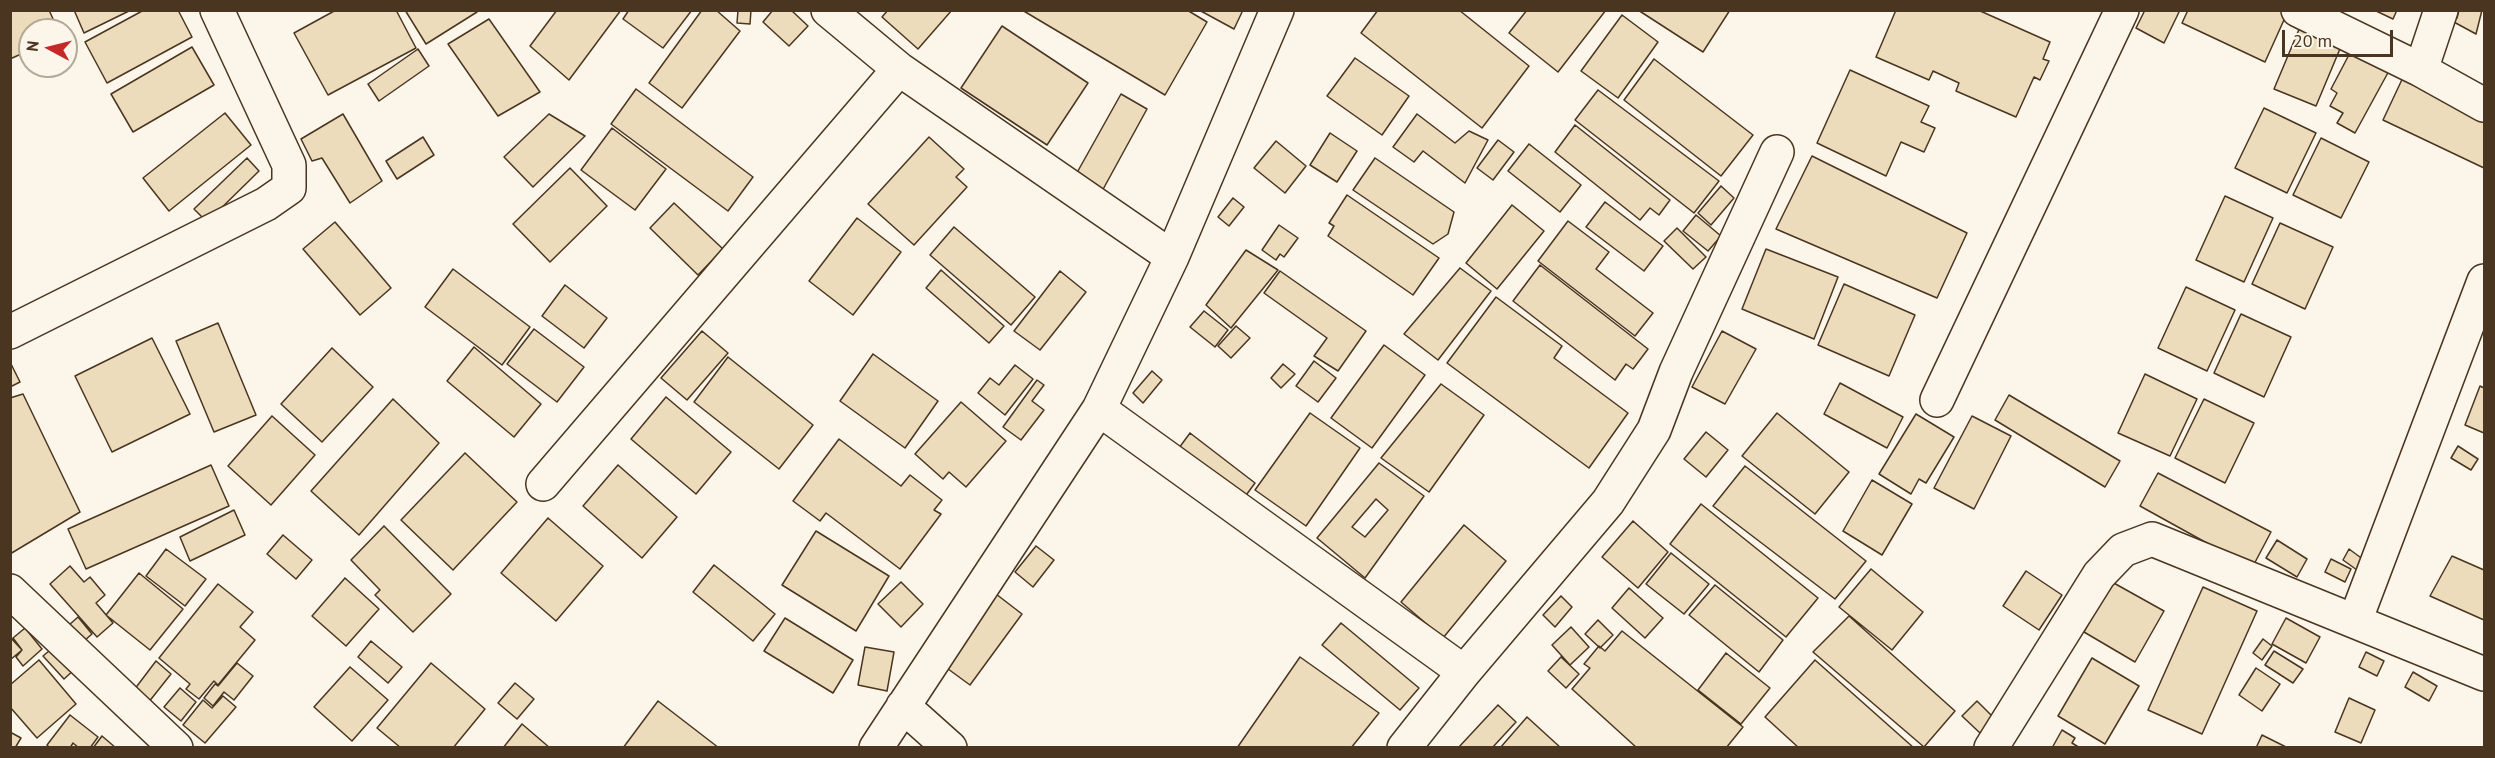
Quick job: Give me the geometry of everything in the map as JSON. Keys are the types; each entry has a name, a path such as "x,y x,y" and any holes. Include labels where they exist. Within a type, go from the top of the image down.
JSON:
{"street":[{"path":"10,332 266,204 289,188 289,165 217,10"},
{"path":"828,10 899,69 1172,257"},
{"path":"876,747 1099,409 1172,257 1277,10"},
{"path":"1937,400 2122,10"},
{"path":"2298,10 2421,69 2484,105"},
{"path":"2421,69 2441,10"},
{"path":"543,484 899,69"},
{"path":"1404,747 1464,672 1608,502 1654,429 1676,372 1777,152"},
{"path":"2355,621 2484,281"},
{"path":"1099,409 1464,672"},
{"path":"1990,747 2099,575 2123,550 2152,539 2484,674"},
{"path":"10,591 176,747"},
{"path":"903,706 951,747"}],"building":[{"path":"10,10 49,10 53,18 18,18 18,55 10,59"},
{"path":"74,10 131,10 84,33"},
{"path":"144,10 178,10 192,37 107,83 85,42"},
{"path":"336,10 396,10 416,48 328,95 294,33"},
{"path":"405,10 476,10 477,12 426,44"},
{"path":"557,10 621,10 569,80 530,46"},
{"path":"629,10 692,10 663,48 623,19"},
{"path":"702,10 716,10 740,31 682,108 649,83"},
{"path":"738,10 751,10 750,24 737,23"},
{"path":"773,10 791,10 808,26 789,46 763,22"},
{"path":"888,10 952,10 918,49 882,17"},
{"path":"1022,10 1187,10 1207,22 1165,95"},
{"path":"1199,10 1243,10 1234,29"},
{"path":"1378,10 1459,10 1529,66 1482,128 1361,33"},
{"path":"1527,10 1606,10 1558,72 1509,33"},
{"path":"1638,10 1730,10 1703,52"},
{"path":"1896,10 1978,10 2050,42 2043,59 2049,61 2040,80 2034,77 2016,117 1956,91 1959,83 1933,71 1929,80 1876,57"},
{"path":"2145,10 2180,10 2164,43 2136,28"},
{"path":"2188,10 2288,11 2265,62 2182,23"},
{"path":"2374,10 2397,10 2393,19"},
{"path":"2459,10 2482,10 2476,34 2452,21 2453,18 2457,18"},
{"path":"1622,15 1658,42 1618,98 1581,71"},
{"path":"489,19 540,92 498,116 448,44"},
{"path":"1002,26 1088,83 1047,145 961,88"},
{"path":"2300,27 2342,44 2316,106 2274,89"},
{"path":"192,47 214,85 133,132 111,94"},
{"path":"418,49 429,66 379,101 368,84"},
{"path":"2352,49 2390,69 2355,133 2337,123 2343,113 2330,106 2337,93 2331,89"},
{"path":"1355,58 1409,96 1382,135 1327,96"},
{"path":"1654,59 1753,135 1721,176 1624,100"},
{"path":"1850,70 1929,106 1921,122 1935,128 1924,152 1901,142 1886,176 1817,143"},
{"path":"2406,71 2484,112 2484,168 2383,120"},
{"path":"636,89 753,177 728,211 611,124"},
{"path":"1598,90 1719,181 1694,213 1575,120"},
{"path":"1121,94 1147,109 1101,193 1074,178"},
{"path":"2264,108 2316,133 2287,193 2235,168"},
{"path":"225,113 251,145 169,211 143,178"},
{"path":"343,114 382,181 350,203 322,158 312,161 301,139"},
{"path":"549,114 585,136 533,187 504,157"},
{"path":"1417,114 1455,143 1469,131 1488,140 1465,183 1423,151 1414,162 1393,147"},
{"path":"1575,125 1670,200 1659,215 1650,208 1640,220 1555,152"},
{"path":"612,128 666,169 635,210 581,170"},
{"path":"1330,133 1357,151 1337,182 1310,165"},
{"path":"423,137 434,155 397,179 386,161"},
{"path":"929,137 964,169 956,177 967,187 914,245 868,204"},
{"path":"2321,138 2369,162 2341,218 2293,195"},
{"path":"1498,140 1514,152 1493,180 1477,168"},
{"path":"1276,141 1306,166 1285,193 1254,168"},
{"path":"1529,144 1581,185 1560,212 1508,171"},
{"path":"1812,156 1967,233 1937,298 1776,229"},
{"path":"247,158 259,171 207,222 194,209"},
{"path":"1375,158 1454,212 1448,234 1433,244 1353,190"},
{"path":"570,168 607,206 550,262 513,224"},
{"path":"1721,186 1734,198 1711,225 1698,213"},
{"path":"1347,195 1439,258 1413,295 1328,236 1334,226 1329,223"},
{"path":"2225,196 2273,218 2244,282 2196,260"},
{"path":"1233,198 1244,207 1229,226 1218,217"},
{"path":"1605,202 1663,246 1644,271 1586,227"},
{"path":"674,203 723,249 698,275 650,228"},
{"path":"1512,205 1544,231 1497,289 1466,263"},
{"path":"1696,215 1721,236 1708,251 1683,231"},
{"path":"857,218 901,252 853,315 809,281"},
{"path":"1568,221 1609,252 1596,269 1653,313 1635,336 1538,261"},
{"path":"335,222 391,288 360,315 303,249"},
{"path":"2280,223 2333,247 2305,309 2252,284"},
{"path":"1279,225 1298,238 1284,257 1280,254 1276,260 1262,250"},
{"path":"954,227 1035,297 1011,325 930,255"},
{"path":"1677,228 1706,257 1693,269 1664,241"},
{"path":"1766,249 1838,277 1814,339 1742,309"},
{"path":"1246,250 1278,270 1231,328 1206,305"},
{"path":"1540,265 1648,349 1633,369 1626,364 1615,380 1513,301"},
{"path":"1460,268 1491,291 1438,360 1404,334"},
{"path":"453,269 530,327 502,365 425,307"},
{"path":"941,270 1004,326 989,343 926,288"},
{"path":"1060,271 1086,292 1040,350 1014,331"},
{"path":"1280,271 1366,331 1338,371 1314,356 1327,338 1264,293"},
{"path":"1844,284 1915,315 1889,376 1818,345"},
{"path":"565,285 607,318 584,348 542,316"},
{"path":"2186,287 2235,310 2207,371 2158,348"},
{"path":"1496,297 1562,346 1554,358 1628,413 1589,468 1447,363"},
{"path":"1204,311 1228,330 1215,347 1190,327"},
{"path":"2241,314 2291,337 2264,397 2214,373"},
{"path":"218,323 256,415 214,432 176,341"},
{"path":"1236,326 1250,338 1231,358 1218,346"},
{"path":"534,329 584,367 557,402 507,364"},
{"path":"702,331 728,353 687,400 661,378"},
{"path":"1722,331 1756,349 1725,404 1692,387"},
{"path":"152,338 190,414 112,452 75,376"},
{"path":"1384,345 1425,375 1372,448 1331,418"},
{"path":"474,347 541,404 514,437 447,381"},
{"path":"332,348 373,387 322,442 281,404"},
{"path":"873,354 938,401 905,448 840,401"},
{"path":"728,357 813,425 779,469 694,402"},
{"path":"1314,361 1336,378 1318,402 1296,386"},
{"path":"10,362 20,382 10,387"},
{"path":"1283,364 1295,374 1281,388 1271,378"},
{"path":"1015,365 1033,379 1005,415 978,393 990,378 999,385"},
{"path":"1152,371 1162,380 1143,403 1133,393"},
{"path":"2145,374 2197,399 2170,456 2118,433"},
{"path":"1037,380 1044,385 1032,401 1044,410 1021,440 1003,427"},
{"path":"1840,383 1903,417 1887,448 1824,414"},
{"path":"1441,384 1484,415 1429,492 1381,458"},
{"path":"2480,386 2484,388 2484,433 2465,425"},
{"path":"23,394 80,512 10,554 10,398"},
{"path":"2009,395 2120,461 2105,487 1995,420"},
{"path":"666,397 731,452 696,494 631,439"},
{"path":"393,399 439,443 359,535 311,491"},
{"path":"2204,399 2254,423 2225,483 2175,458"},
{"path":"961,402 1006,441 966,487 949,472 943,479 915,454"},
{"path":"1310,413 1360,448 1306,526 1255,490"},
{"path":"1777,413 1849,472 1815,514 1742,456"},
{"path":"1916,414 1954,437 1926,483 1919,479 1911,494 1879,474"},
{"path":"272,416 315,455 271,505 228,466"},
{"path":"1972,416 2011,436 1974,509 1934,488"},
{"path":"1706,432 1728,450 1706,477 1684,459"},
{"path":"1190,433 1255,483 1244,498 1179,448"},
{"path":"839,439 901,486 910,475 942,500 934,510 941,514 900,569 826,513 820,521 793,501"},
{"path":"2458,446 2478,459 2471,470 2451,458"},
{"path":"465,453 517,502 453,570 401,520"},
{"path":"1379,463 1424,496 1365,578 1317,538","holes":["1376,499 1388,510 1365,537 1352,527"]},
{"path":"211,465 229,506 86,569 68,529"},
{"path":"618,465 677,517 642,558 583,506"},
{"path":"1745,466 1866,561 1835,599 1713,506"},
{"path":"2158,473 2271,532 2252,568 2140,506"},
{"path":"1872,480 1912,504 1882,555 1843,531"},
{"path":"1701,504 1818,598 1786,637 1670,544"},
{"path":"234,510 245,535 190,561 180,537"},
{"path":"548,518 603,566 556,621 501,573"},
{"path":"1633,521 1668,552 1638,588 1602,557"},
{"path":"1464,525 1506,561 1443,638 1401,602"},
{"path":"384,526 451,594 413,632 375,595 380,590 351,560"},
{"path":"816,531 889,576 856,631 782,585"},
{"path":"283,535 312,560 296,579 267,554"},
{"path":"2277,540 2307,559 2297,577 2266,558"},
{"path":"1036,546 1054,560 1033,587 1015,572"},
{"path":"166,549 206,579 185,606 146,576"},
{"path":"2349,549 2364,560 2357,570 2343,560"},
{"path":"1671,553 1709,584 1684,614 1646,584"},
{"path":"2452,556 2484,570 2484,620 2430,596"},
{"path":"2331,559 2351,569 2345,582 2325,572"},
{"path":"714,565 775,614 753,641 693,592"},
{"path":"70,566 84,582 90,577 105,595 96,603 113,623 97,637 50,584"},
{"path":"1871,569 1923,612 1892,650 1839,607"},
{"path":"2026,571 2062,595 2039,630 2003,606"},
{"path":"139,573 183,609 150,650 106,615"},
{"path":"345,578 379,609 346,646 312,616"},
{"path":"901,582 923,604 901,627 878,604"},
{"path":"2112,582 2164,611 2135,662 2084,632"},
{"path":"218,584 253,612 240,627 255,640 218,685 214,681 199,699 186,689 190,684 159,658"},
{"path":"1715,585 1783,640 1759,672 1689,615"},
{"path":"2203,587 2257,611 2202,734 2148,710"},
{"path":"1629,588 1663,618 1645,638 1612,608"},
{"path":"996,594 1022,614 970,685 944,666"},
{"path":"1561,596 1572,607 1555,627 1543,615"},
{"path":"1849,616 1955,711 1924,747 1813,652"},
{"path":"78,617 92,634 84,641 69,625"},
{"path":"785,618 853,660 833,693 764,651"},
{"path":"2286,618 2320,637 2306,663 2272,644"},
{"path":"1598,620 1613,635 1600,648 1585,634"},
{"path":"1341,623 1419,688 1400,710 1322,645"},
{"path":"1571,627 1589,647 1570,665 1552,645"},
{"path":"25,628 42,649 23,666 16,657 22,650 13,638"},
{"path":"1622,631 1743,727 1726,748 1637,748 1572,689 1590,668 1584,664 1599,646 1605,651"},
{"path":"10,637 22,650 10,660"},
{"path":"2263,639 2272,646 2262,660 2253,653"},
{"path":"371,641 402,667 388,683 358,657"},
{"path":"55,646 75,669 64,679 43,656"},
{"path":"865,647 894,652 887,691 858,685"},
{"path":"2274,651 2303,669 2293,683 2265,665"},
{"path":"2366,652 2384,661 2377,676 2359,667"},
{"path":"1726,653 1770,688 1741,724 1698,690"},
{"path":"1300,657 1379,713 1351,748 1237,748"},
{"path":"1561,657 1579,674 1566,688 1548,671"},
{"path":"2092,658 2139,686 2105,744 2058,716"},
{"path":"39,660 76,704 37,738 10,707 10,685"},
{"path":"1815,660 1914,748 1799,748 1765,717"},
{"path":"156,661 171,674 148,703 134,690"},
{"path":"237,663 253,676 234,700 224,692 213,706 204,698 215,684 218,686"},
{"path":"431,663 485,709 453,748 401,748 377,728"},
{"path":"350,667 388,700 352,741 314,707"},
{"path":"2256,668 2280,684 2262,711 2239,695"},
{"path":"2413,672 2437,686 2429,701 2405,687"},
{"path":"515,683 534,699 517,719 498,703"},
{"path":"180,688 196,702 181,721 164,707"},
{"path":"223,696 236,707 205,743 183,725 203,700 212,708"},
{"path":"2349,698 2375,710 2361,743 2335,732"},
{"path":"658,701 719,748 623,748"},
{"path":"1977,701 1994,718 1980,733 1962,716"},
{"path":"1498,705 1516,722 1492,748 1458,748"},
{"path":"70,715 98,737 90,748 79,748 73,743 70,748 50,748 47,745"},
{"path":"1527,717 1561,748 1500,748"},
{"path":"522,724 550,748 503,748"},
{"path":"2062,730 2075,738 2072,743 2080,748 2052,748"},
{"path":"10,732 21,738 15,748 10,748"},
{"path":"2262,735 2288,748 2256,748"},
{"path":"102,736 116,748 93,748"}]}
